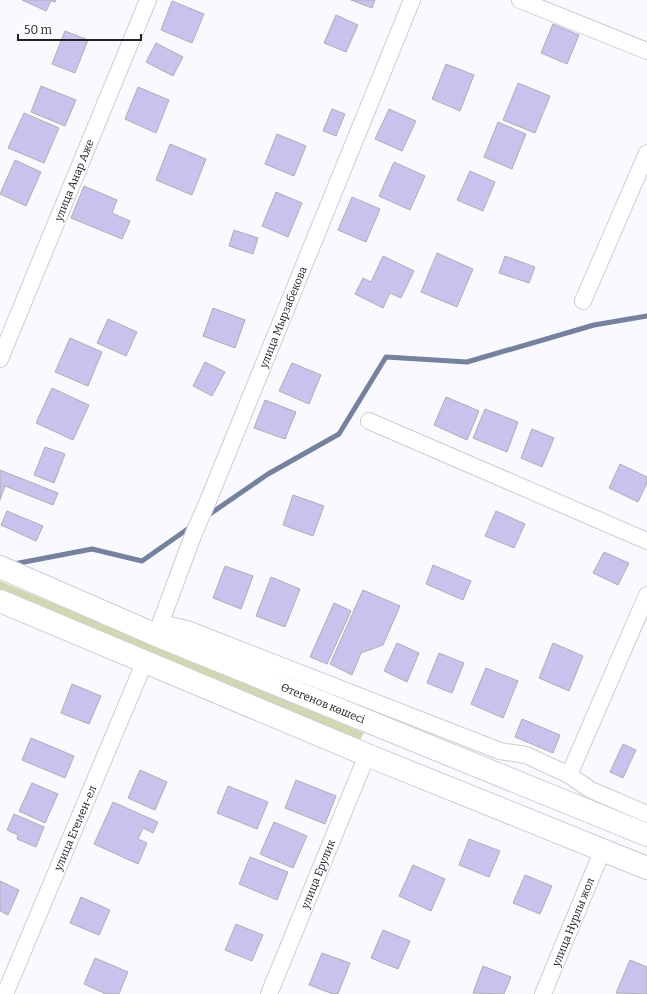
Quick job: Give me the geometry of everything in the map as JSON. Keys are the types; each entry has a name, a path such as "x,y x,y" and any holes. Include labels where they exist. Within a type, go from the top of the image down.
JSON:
{"main road":[{"name":"Өтегенов көшесі","path":"0,567 159,629 647,835"},
{"path":"0,601 367,755 647,868"}],"street":[{"name":"улица Анар Аже","path":"0,359 148,0"},
{"name":"улица Мырзабекова","path":"159,629 194,533 412,0"},
{"path":"520,0 647,51"},
{"path":"582,301 647,153"},
{"path":"369,421 647,541"},
{"path":"570,775 647,595"},
{"path":"159,629 187,629 500,751 526,755 570,775 591,790 647,814"},
{"name":"улица Егемен-ел","path":"5,994 145,661"},
{"name":"улица Ерулик","path":"270,994 367,755"},
{"name":"улица Нурлы жол","path":"543,994 603,849"}],"green space":[{"path":"0,581 364,733 359,742 0,591"}],"building":[{"path":"22,0 56,0 55,2 51,1 46,11"},
{"path":"351,0 375,0 372,8"},
{"path":"172,1 204,14 192,43 161,30"},
{"path":"336,15 358,25 346,52 324,43"},
{"path":"553,24 579,35 567,64 541,53"},
{"path":"65,31 88,40 75,73 52,64"},
{"path":"156,43 183,57 173,76 146,62"},
{"path":"446,64 474,75 460,111 432,99"},
{"path":"518,83 550,96 535,133 503,120"},
{"path":"41,86 76,100 65,126 31,112"},
{"path":"138,87 169,100 156,133 125,119"},
{"path":"332,109 345,114 336,136 323,131"},
{"path":"389,109 416,121 402,151 375,139"},
{"path":"24,113 59,128 44,163 8,148"},
{"path":"498,122 526,134 512,169 484,157"},
{"path":"277,134 306,146 294,176 265,164"},
{"path":"170,144 206,159 192,195 156,180"},
{"path":"15,160 41,172 26,206 0,194"},
{"path":"394,162 425,176 410,210 379,196"},
{"path":"470,171 495,182 483,211 457,200"},
{"path":"84,186 117,200 112,213 130,221 122,239 71,218"},
{"path":"276,192 302,203 288,237 262,226"},
{"path":"352,197 380,209 366,242 338,230"},
{"path":"234,230 258,238 253,254 229,246"},
{"path":"437,253 473,269 457,307 421,292"},
{"path":"383,256 414,271 401,298 390,293 383,308 355,294 363,278 371,282"},
{"path":"505,256 535,267 529,283 499,273"},
{"path":"213,308 245,320 235,348 203,336"},
{"path":"108,319 137,332 126,356 97,343"},
{"path":"70,338 102,352 88,386 55,372"},
{"path":"205,362 225,372 212,396 193,386"},
{"path":"292,363 321,375 309,404 279,391"},
{"path":"52,388 89,405 73,440 36,423"},
{"path":"446,397 479,411 467,440 434,425"},
{"path":"265,400 296,412 285,439 254,428"},
{"path":"485,409 518,422 507,452 473,438"},
{"path":"532,429 554,438 542,467 521,458"},
{"path":"45,447 65,454 54,483 34,475"},
{"path":"620,464 647,477 647,483 638,502 609,488"},
{"path":"0,470 58,493 53,505 5,486 0,500"},
{"path":"293,495 324,506 313,536 283,525"},
{"path":"7,511 43,526 36,541 1,525"},
{"path":"496,511 525,524 514,548 485,536"},
{"path":"604,552 629,563 618,585 593,573"},
{"path":"433,565 471,581 463,600 426,584"},
{"path":"225,566 253,576 241,609 213,598"},
{"path":"271,577 300,589 285,627 256,616"},
{"path":"363,590 400,606 383,645 361,653 352,675 330,664"},
{"path":"334,603 351,611 327,664 310,657"},
{"path":"397,643 419,653 407,682 384,671"},
{"path":"553,643 583,656 569,691 539,678"},
{"path":"439,653 464,663 452,693 427,683"},
{"path":"486,668 518,681 503,718 471,704"},
{"path":"72,684 101,696 89,724 61,713"},
{"path":"522,719 560,735 553,753 515,737"},
{"path":"31,738 74,756 65,778 22,760"},
{"path":"623,744 636,750 623,778 610,772"},
{"path":"140,770 167,782 155,810 128,798"},
{"path":"296,780 336,796 325,824 285,808"},
{"path":"32,783 58,794 45,823 19,811"},
{"path":"228,786 268,802 257,829 217,813"},
{"path":"113,802 158,822 153,833 143,828 138,839 147,843 138,864 94,844"},
{"path":"14,814 44,827 36,847 17,839 18,835 7,830"},
{"path":"274,822 307,836 293,868 260,854"},
{"path":"469,839 500,851 489,877 459,865"},
{"path":"250,857 288,872 277,900 239,884"},
{"path":"413,865 445,879 431,911 399,896"},
{"path":"525,875 552,886 540,914 513,903"},
{"path":"0,881 19,890 8,915 0,911"},
{"path":"81,897 110,910 99,935 70,923"},
{"path":"236,924 263,935 252,961 225,950"},
{"path":"383,930 410,941 398,969 371,958"},
{"path":"322,953 350,963 338,994 333,994 309,985"},
{"path":"95,958 128,972 119,994 106,994 84,984"},
{"path":"630,960 647,967 647,994 616,993"},
{"path":"483,966 511,977 504,994 473,993"}],"waterway":[{"path":"207,516 268,474 339,434 386,357 467,362 594,325 647,316"},
{"path":"14,564 92,549 142,561 192,526"}]}
